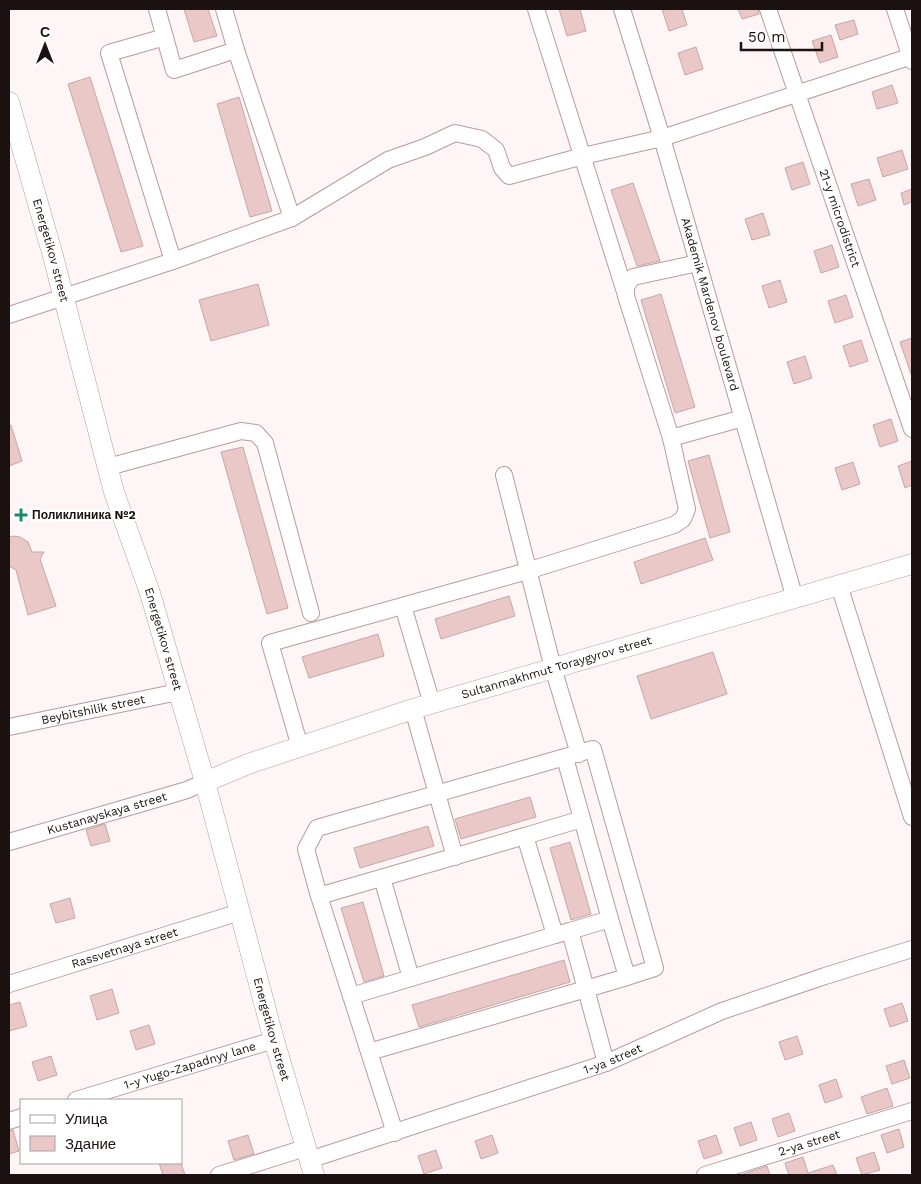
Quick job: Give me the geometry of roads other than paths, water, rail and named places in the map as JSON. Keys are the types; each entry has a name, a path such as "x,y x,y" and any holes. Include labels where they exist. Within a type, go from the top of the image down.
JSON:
{"main road":[{"name":"Energetikov street","path":"9,102 53,256 114,492 150,593 205,782 274,1040 309,1161"},
{"name":"Sultanmakhmut Toraygyrov street","path":"205,782 248,764 422,706 912,564"}],"street":[{"path":"157,9 174,70 236,50"},
{"path":"224,9 292,218"},
{"path":"300,747 270,643 528,571 674,525 683,519 687,509 671,438 536,9"},
{"name":"Akademik Mardenov boulevard","path":"622,9 662,138 795,599"},
{"name":"21-y microdistrict","path":"768,9 912,429"},
{"path":"9,315 173,261 292,218 388,160 425,147 454,133 482,139 496,150 502,168 509,176 583,156 662,138 912,58 895,9"},
{"path":"165,37 109,53 173,261"},
{"path":"626,296 626,286 633,277 698,263"},
{"path":"671,438 743,418"},
{"path":"108,467 241,431 256,433 265,443 311,613"},
{"path":"504,475 553,668 572,756 582,819 626,977"},
{"path":"839,585 912,817"},
{"path":"403,606 438,794 455,857"},
{"name":"Beybitshilik street","path":"9,727 178,692"},
{"path":"369,1052 655,968 593,749 317,828 306,849 394,1133"},
{"name":"Kustanayskaya street","path":"9,842 187,790 205,782"},
{"path":"319,896 582,819"},
{"path":"525,836 562,933 586,989 606,1063"},
{"path":"382,878 411,978"},
{"name":"Rassvetnaya street","path":"9,984 240,912"},
{"path":"351,996 610,919"},
{"name":"1-ya street","path":"219,1175 309,1161 606,1063 722,1011 912,949"},
{"name":"1-y Yugo-Zapadnyy lane","path":"79,1099 274,1040"},
{"name":"2-ya street","path":"705,1175 912,1111"}],"place":[{"name":"Поликлиника №2","path":"21,515"}]}
